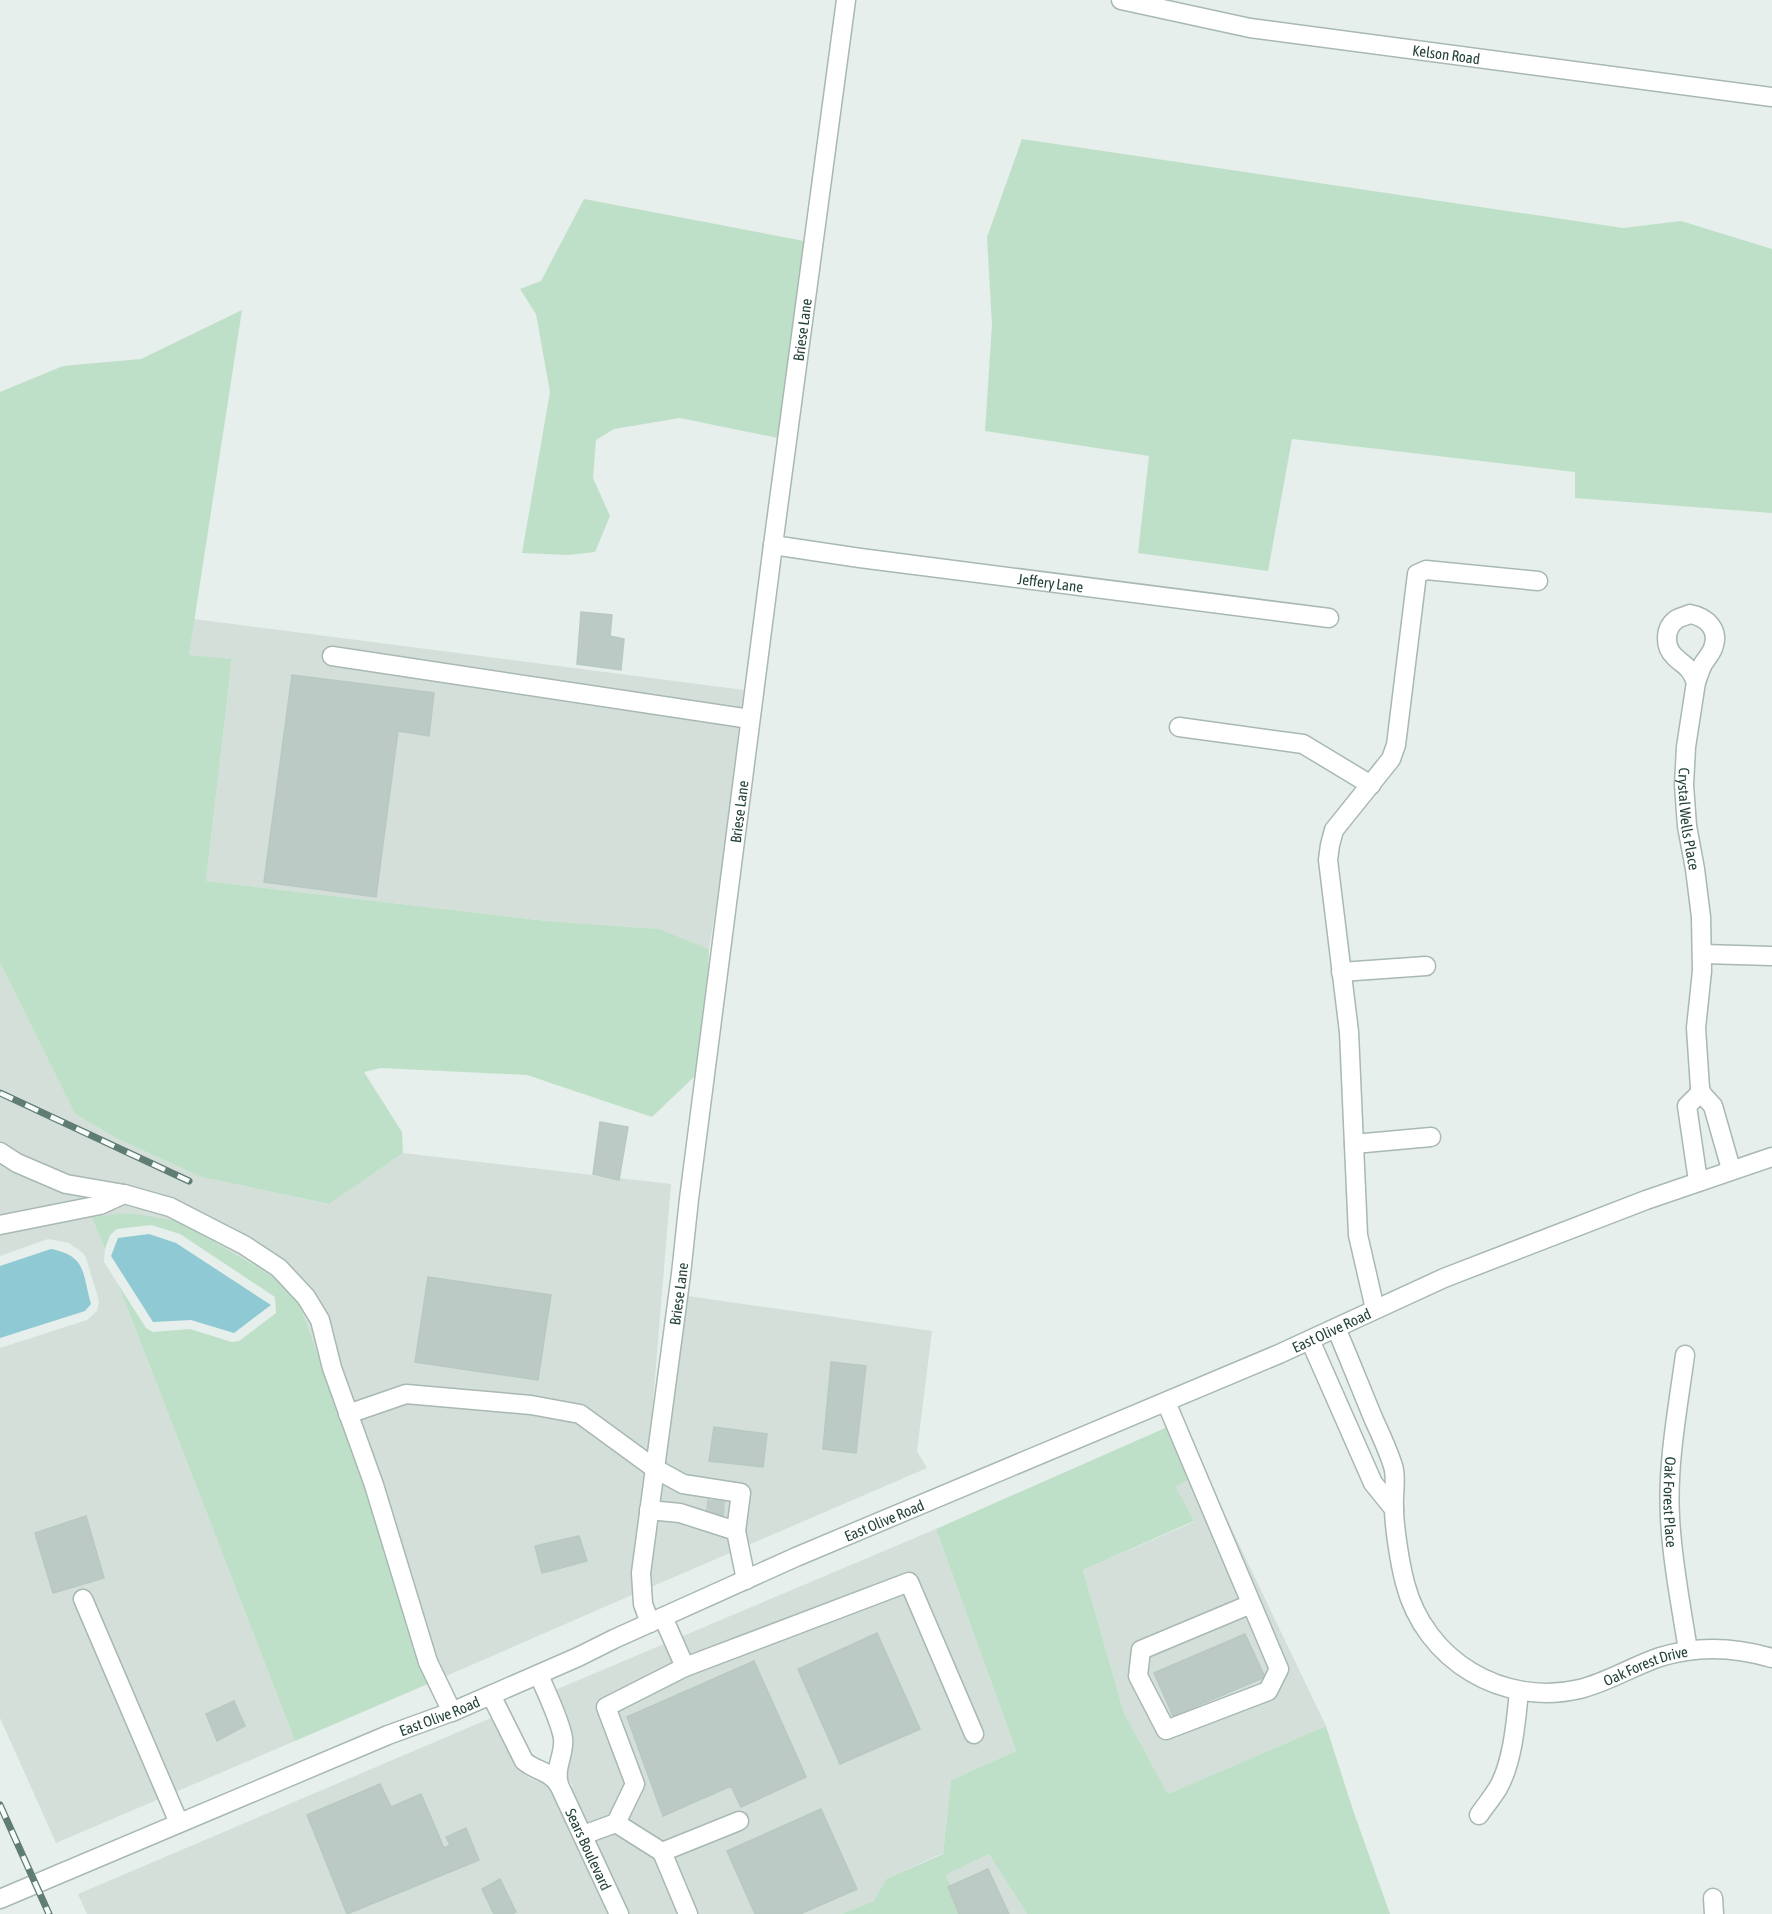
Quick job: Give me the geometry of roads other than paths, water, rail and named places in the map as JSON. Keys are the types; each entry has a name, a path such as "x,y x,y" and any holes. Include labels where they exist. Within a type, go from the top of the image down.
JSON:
{"street":[{"name":"Briese Lane","path":"685,1667 656,1620 643,1604 640,1581 681,1274 750,719 846,0"},
{"name":"Kelson Road","path":"1122,0 1250,28 1772,97"},
{"name":"Jeffery Lane","path":"773,545 1329,618"},
{"path":"1375,1309 1358,1235 1349,1032 1328,860 1330,845 1334,830 1391,759 1396,745 1417,574 1426,570 1538,581"},
{"path":"332,656 750,719"},
{"name":"Crystal Wells Place","path":"1696,682 1686,747 1684,785 1687,826 1701,917 1703,954 1696,1028 1700,1093 1687,1106 1698,1181"},
{"path":"1179,727 1303,744 1371,785"},
{"path":"1703,954 1772,956"},
{"path":"1341,972 1426,966"},
{"name":"Crystal Wells Place","path":"1700,1088 1702,1094 1713,1106 1731,1169"},
{"path":"1354,1144 1431,1137"},
{"path":"0,1152 17,1163 66,1184 124,1194 170,1207 244,1245 279,1268 306,1297 320,1320 332,1368 404,1581 428,1662 452,1712"},
{"name":"East Olive Road","path":"0,1899 388,1735 452,1712 746,1580 1310,1340 1444,1278 1698,1181 1772,1157"},
{"path":"0,1225 100,1205 124,1194"},
{"name":"Oak Forest Drive","path":"1336,1328 1394,1469 1394,1509 1405,1582 1412,1606 1425,1630 1440,1649 1473,1675 1495,1685 1519,1691 1552,1693 1596,1685 1660,1657 1688,1650 1720,1648 1748,1651 1772,1658"},
{"path":"1310,1340 1373,1483 1394,1509"},
{"name":"Oak Forest Place","path":"1685,1355 1671,1467 1670,1515 1674,1568 1688,1650"},
{"path":"348,1414 406,1394 531,1405 580,1414 654,1468 683,1484 715,1508 736,1531"},
{"path":"1166,1402 1279,1670 1268,1691 1166,1730 1138,1676 1141,1650 1251,1604"},
{"path":"680,1513 683,1484"},
{"path":"649,1510 680,1513 715,1508 741,1493 736,1531 746,1580"},
{"path":"583,1835 616,1823 635,1784 606,1707 685,1667 909,1582 974,1734"},
{"path":"83,1599 179,1823"},
{"path":"539,1674 563,1736 563,1749 557,1774 559,1785"},
{"path":"1479,1815 1498,1787 1505,1770 1514,1734 1519,1691"},
{"name":"Sears Boulevard","path":"491,1695 524,1761 553,1776 559,1785 619,1914"},
{"path":"662,1852 740,1821"},
{"path":"616,1823 662,1852 688,1914"}],"water":[{"path":"149,1234 176,1243 271,1305 234,1333 191,1320 153,1322 111,1256 118,1238"},
{"path":"51,1249 63,1252 77,1261 84,1275 91,1304 85,1311 0,1338 0,1266"}],"tunnel":[{"path":"715,1517 716,1500"}],"railway":[{"path":"0,1093 189,1181"},
{"path":"0,1805 49,1914"}]}
